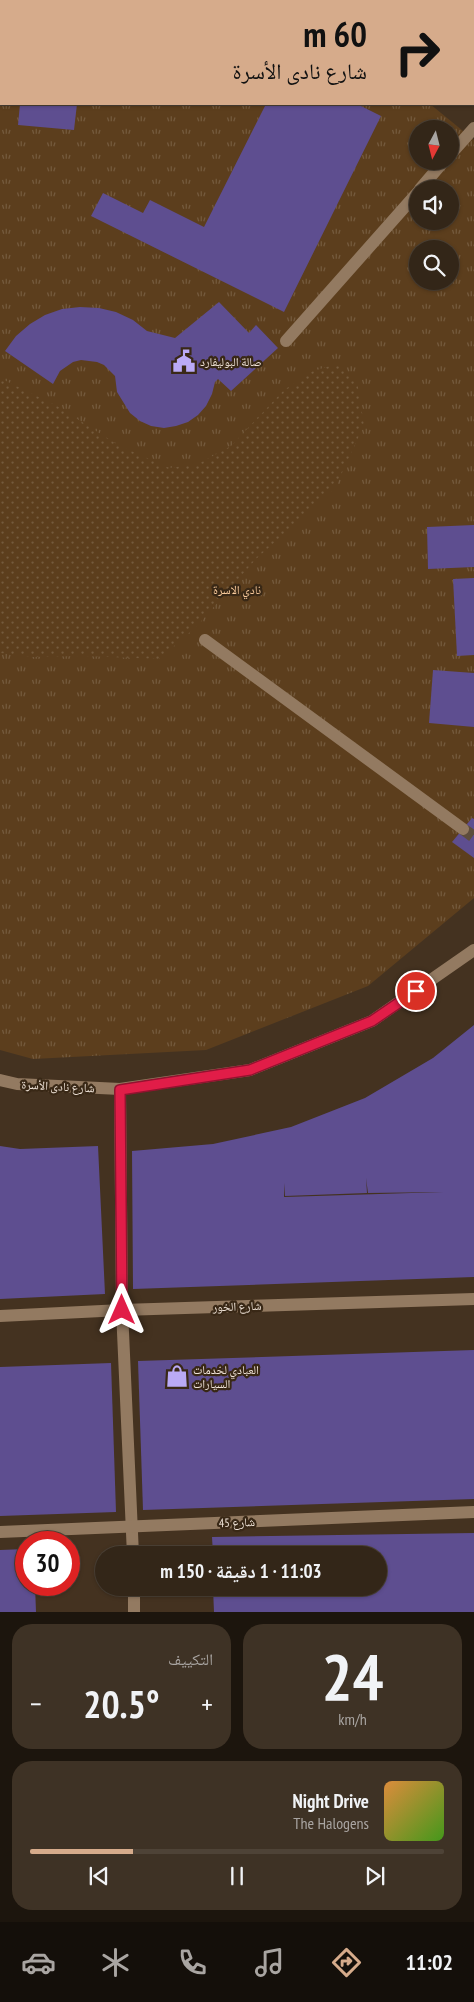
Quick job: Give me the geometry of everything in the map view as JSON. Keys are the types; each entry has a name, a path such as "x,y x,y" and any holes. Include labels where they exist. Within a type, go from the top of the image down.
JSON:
{"street":[{"path":"459,145 474,128"},
{"path":"428,180 436,170"},
{"path":"286,341 409,202"},
{"path":"206,640 463,829"},
{"name":"شارع نادى الأسرة","path":"0,1080 17,1084 120,1090 250,1070 372,1021 474,950"},
{"path":"120,1090 122,1310 133,1546"},
{"name":"شارع الخور","path":"0,1316 122,1310 474,1299"},
{"name":"شارع 45","path":"0,1532 474,1512"},
{"path":"134,1596 134,1612"}],"green space":[{"name":"نادي الاسرة","path":"0,105 431,105 450,120 409,120 409,170 459,170 459,128 474,140 474,898 368,986 206,1050 33,1059 0,1050"},
{"path":"340,363 357,381 364,425 335,488 256,559 196,627 159,659 83,656 33,657 0,653 0,378 57,406 118,445 169,468 198,464 231,446 284,390 313,371"}],"building":[{"path":"20,105 77,105 74,130 18,125"},
{"path":"265,105 359,105 381,116 284,312 91,216 103,193 143,213 150,200 204,227"},
{"path":"219,302 249,333 256,325 278,348 231,391 218,379 215,382 206,406 198,415 188,422 176,426 164,428 151,426 140,421 130,413 117,392 115,376 104,365 81,360 73,362 60,371 53,384 5,351 16,336 30,324 45,315 62,309 80,307 99,308 116,312 133,320 147,331 175,338"},
{"path":"474,525 474,567 428,569 427,527"},
{"path":"474,578 474,655 457,656 453,579"},
{"path":"433,670 474,673 474,727 429,723"},
{"path":"472,818 474,819 474,858 452,842"},
{"path":"474,1025 474,1277 133,1289 132,1151 213,1144 291,1127 365,1098 433,1058","holes":["366,1178 368,1193 443,1192 284,1197 284,1183 285,1196 367,1193"]},
{"path":"0,1146 20,1149 98,1146 105,1294 0,1299"},
{"path":"474,1350 474,1499 143,1510 138,1361"},
{"path":"111,1363 116,1512 0,1516 0,1367"},
{"path":"474,1533 474,1612 214,1612 213,1596 387,1596 387,1546 212,1546 212,1537"},
{"path":"15,1549 15,1596 35,1596 36,1612 0,1612 0,1550"}],"tunnel":[{"path":"463,829 474,837"}],"place":[{"name":"صالة البوليفارد","path":"184,361"},
{"name":"العبادي لخدمات السيارات","path":"177,1376"}],"route":[{"path":"122,1310 120,1090 250,1070 372,1021 416,991"}]}
